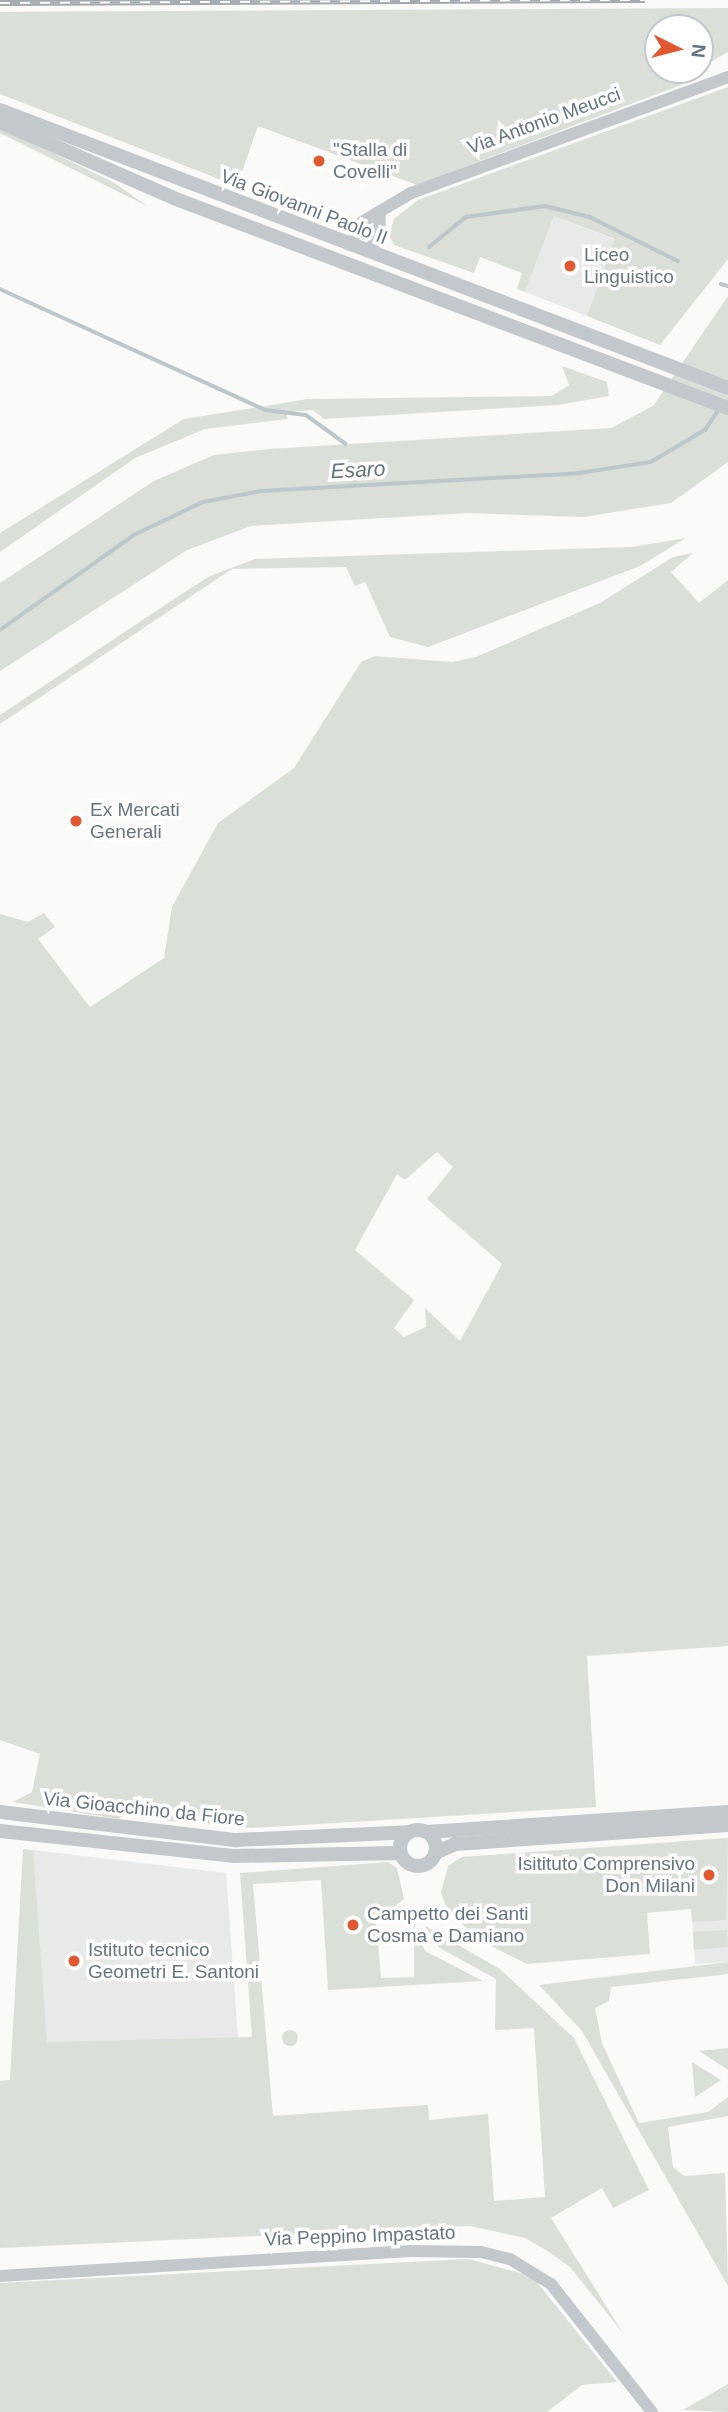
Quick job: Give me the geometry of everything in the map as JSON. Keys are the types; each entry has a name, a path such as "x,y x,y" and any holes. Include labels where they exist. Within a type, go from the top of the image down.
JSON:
{"street":[{"name":"Via Antonio Meucci","path":"358,248 355,228 460,172 728,77"},
{"name":"Via Giovanni Paolo II","path":"0,110 358,248 597,335 728,388"},
{"name":"Via Giovanni Paolo II","path":"0,122 164,194 590,352 728,408"},
{"path":"350,263 358,248 379,238 380,214"},
{"name":"Via Gioacchino da Fiore","path":"0,1812 236,1840 409,1832"},
{"path":"728,1812 409,1832 400,1853 418,1866 435,1853 455,1844 728,1825"},
{"name":"Via Gioacchino da Fiore","path":"0,1830 233,1856 400,1853"},
{"path":"427,1832 435,1853"},
{"name":"Via Peppino Impastato","path":"0,2276 410,2251 481,2252 510,2259 551,2284 652,2412"}],"shaded area":[{"path":"728,8 728,52 714,60 714,14 644,14 644,84 681,85 417,185 258,126 237,186 0,94 0,12"},
{"path":"728,87 728,259 660,345 587,316 615,239 554,216 525,292 517,289 522,273 480,257 474,273 394,245 389,235 394,219 418,200"},
{"path":"0,127 113,182 147,206 0,133"},
{"name":"Liceo Linguistico","path":"554,216 616,240 587,316 525,292"},
{"path":"728,296 728,462 671,503 583,517 467,513 251,526 187,550 0,671 0,583 154,481 214,455 269,449 611,428 653,406"},
{"path":"562,366 607,382 609,396 558,405 324,419 313,410 287,412 287,419 205,429 135,458 0,552 0,533 184,419 308,399 552,396 569,385"},
{"path":"686,538 640,566 428,647 390,637 365,582 355,586 346,567 232,569 0,724 0,715 180,595 210,576 255,559 631,547"},
{"path":"693,553 671,572 699,603 728,580 728,1646 587,1656 596,1807 252,1828 169,1821 139,1795 119,1819 13,1802 32,1792 40,1754 0,1740 0,914 28,922 44,913 55,927 38,939 90,1007 164,958 172,907 218,823 294,768 361,662 375,656 452,662 476,657 600,603 673,557","holes":["437,1152 453,1167 427,1199 502,1264 460,1341 425,1308 426,1327 404,1337 394,1328 414,1300 355,1250 397,1174 405,1180"]},
{"name":"Isitituto Comprensivo Don Milani","path":"728,1838 728,1962 695,1964 687,1841"},
{"path":"728,1838 726,1920 692,1922 691,1909 647,1913 650,1954 527,1964 483,1942 449,1913 441,1893 448,1866 462,1857"},
{"path":"23,1849 33,1850 47,2042 252,2037 240,1873 388,1862 397,1868 404,1899 376,1922 381,1978 414,1977 414,1903 415,1930 425,1951 483,1981 328,1990 321,1880 253,1884 273,2116 428,2105 429,2120 488,2114 494,2201 545,2197 534,2028 495,2030 496,1979 438,1947 425,1926 500,1969 574,2038 649,2190 613,2208 602,2188 551,2218 623,2333 570,2267 546,2250 525,2238 470,2226 0,2248 0,2081 10,2080"},
{"path":"33,1850 226,1873 238,2038 46,2042"},
{"path":"727,1930 728,1947 694,1950 693,1932"},
{"path":"728,1962 728,1974 611,1987 609,2001 595,2008 602,2043 639,2123 708,2112 728,2097 728,2116 668,2127 673,2167 684,2176 725,2173 728,2286 582,2031 539,1985"},
{"path":"290,2030 298,2038 290,2046 282,2038"},
{"path":"728,2048 728,2070 699,2051"},
{"path":"692,2062 721,2080 695,2097"},
{"path":"468,2259 532,2276 617,2382 582,2385 547,2412 0,2412 0,2283"},
{"path":"728,2384 728,2412 683,2410"}],"waterway":[{"path":"429,247 466,217 545,206 590,217 678,261"},
{"path":"721,284 728,286"},
{"path":"0,289 265,410 306,415 346,444"},
{"name":"Esaro","path":"0,630 134,535 203,502 261,491 579,473 651,462 705,430 719,409"}],"railway":[{"path":"0,3 645,0"}],"place":[{"name":"\"Stalla di Covelli\"","path":"319,161"},
{"name":"Liceo Linguistico","path":"570,266"},
{"name":"Ex Mercati Generali","path":"76,821"},
{"name":"Isitituto Comprensivo Don Milani","path":"709,1875"},
{"name":"Campetto dei Santi Cosma e Damiano","path":"353,1925"},
{"name":"Istituto tecnico Geometri E. Santoni","path":"74,1961"}]}
